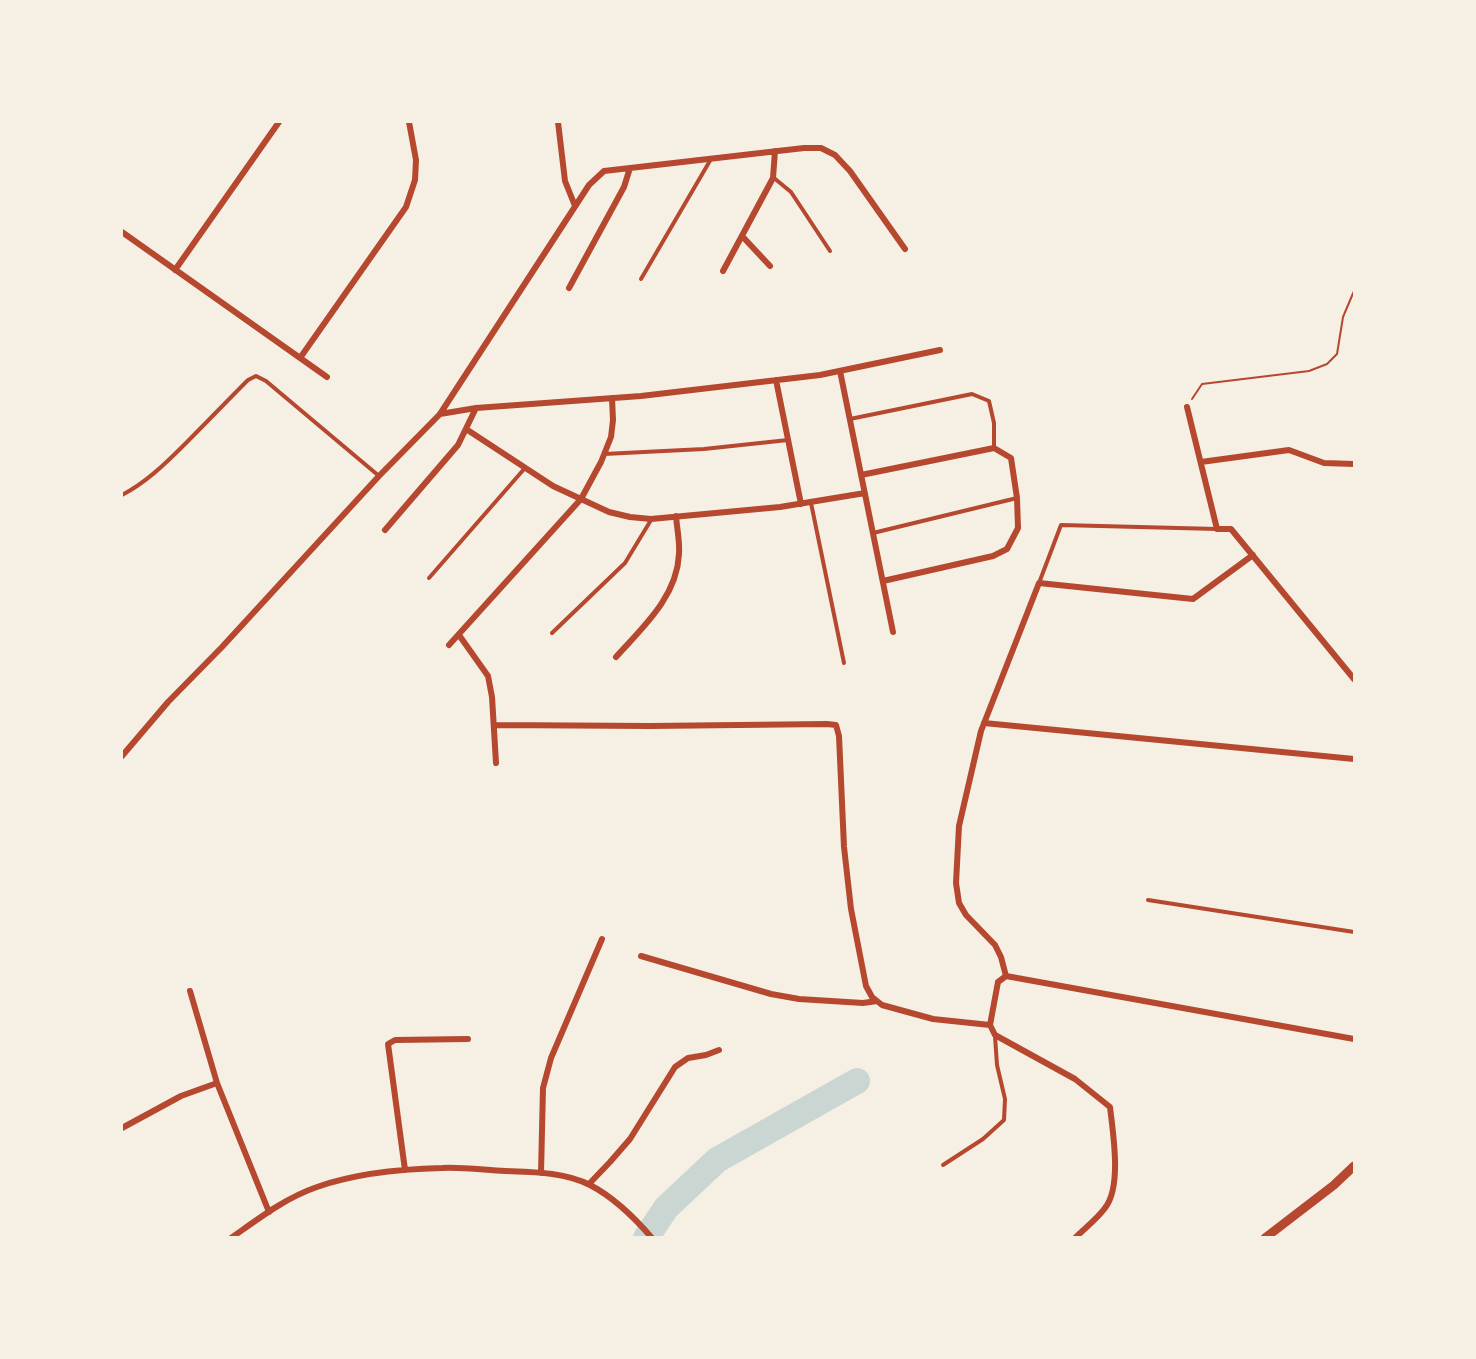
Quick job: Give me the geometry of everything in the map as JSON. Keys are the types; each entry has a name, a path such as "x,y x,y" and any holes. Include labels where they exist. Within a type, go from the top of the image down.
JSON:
{"street":[{"path":"175,270 279,122"},
{"path":"300,358 406,207 416,180 416,160 409,122"},
{"path":"558,122 565,181 575,206"},
{"path":"122,756 168,702 440,414 589,185 604,171 821,148 835,155 850,171 905,249"},
{"path":"723,271 773,178 775,152"},
{"path":"569,288 624,187 630,168"},
{"path":"122,232 327,377"},
{"path":"742,236 770,266"},
{"path":"440,414 476,408 641,396 776,380 840,371 940,350"},
{"path":"840,371 893,632"},
{"path":"776,380 801,504"},
{"path":"449,645 581,498 611,437 612,398"},
{"path":"1187,407 1217,529 1231,529 1354,679"},
{"path":"385,530 458,445 476,408"},
{"path":"466,429 553,486 609,512 630,518 651,519 780,507 865,493"},
{"path":"861,475 994,448 1011,458 1017,498 1018,528 1007,549 993,556 883,581"},
{"path":"1201,462 1289,450 1324,463 1354,464"},
{"path":"616,657 661,606 674,583 679,555 676,516"},
{"path":"1006,976 1002,957 995,945 966,915 959,903 957,882 959,826 981,731 1039,583 1193,598 1253,555"},
{"path":"459,635 488,676 496,763"},
{"path":"984,723 1354,759"},
{"path":"494,725 836,725 839,736 843,847 851,909 866,986 872,997 882,1005 933,1019 990,1025"},
{"path":"541,1173 543,1088 550,1058 602,939"},
{"path":"641,956 771,994 798,999 864,1003 877,1001"},
{"path":"1075,1238 1106,1207 1113,1193 1115,1142 1110,1107 1076,1079 995,1035 990,1025 998,982 1006,976 1354,1039"},
{"path":"190,991 217,1083 269,1212"},
{"path":"405,1170 388,1044 395,1040 468,1039"},
{"path":"589,1184 630,1139 675,1067 688,1058 719,1050"},
{"path":"122,1128 181,1096 217,1083"},
{"path":"1265,1238 1334,1185 1354,1166"},
{"path":"231,1238 291,1198 316,1187 345,1179 405,1170 444,1168 541,1173 589,1184 614,1200 634,1217 652,1238"}],"lane":[{"path":"640,279 711,159"},
{"path":"773,178 791,192 830,250"},
{"path":"122,495 160,468 248,380 256,376 266,381 379,476"},
{"path":"849,419 972,394 989,400 994,423 994,448"},
{"path":"604,454 704,449 788,440"},
{"path":"429,578 525,467"},
{"path":"873,533 1017,498"},
{"path":"811,502 843,663"},
{"path":"552,633 625,563 651,519"},
{"path":"1039,583 1061,525 1217,529"},
{"path":"1148,900 1354,932"},
{"path":"943,1165 983,1139 1004,1120 1005,1099 997,1065 995,1035"}],"path":[{"path":"1187,407 1202,384 1309,371 1327,364 1337,354 1343,317 1354,291"}],"waterway":[{"path":"646,1238 666,1208 717,1160 857,1081"}]}
